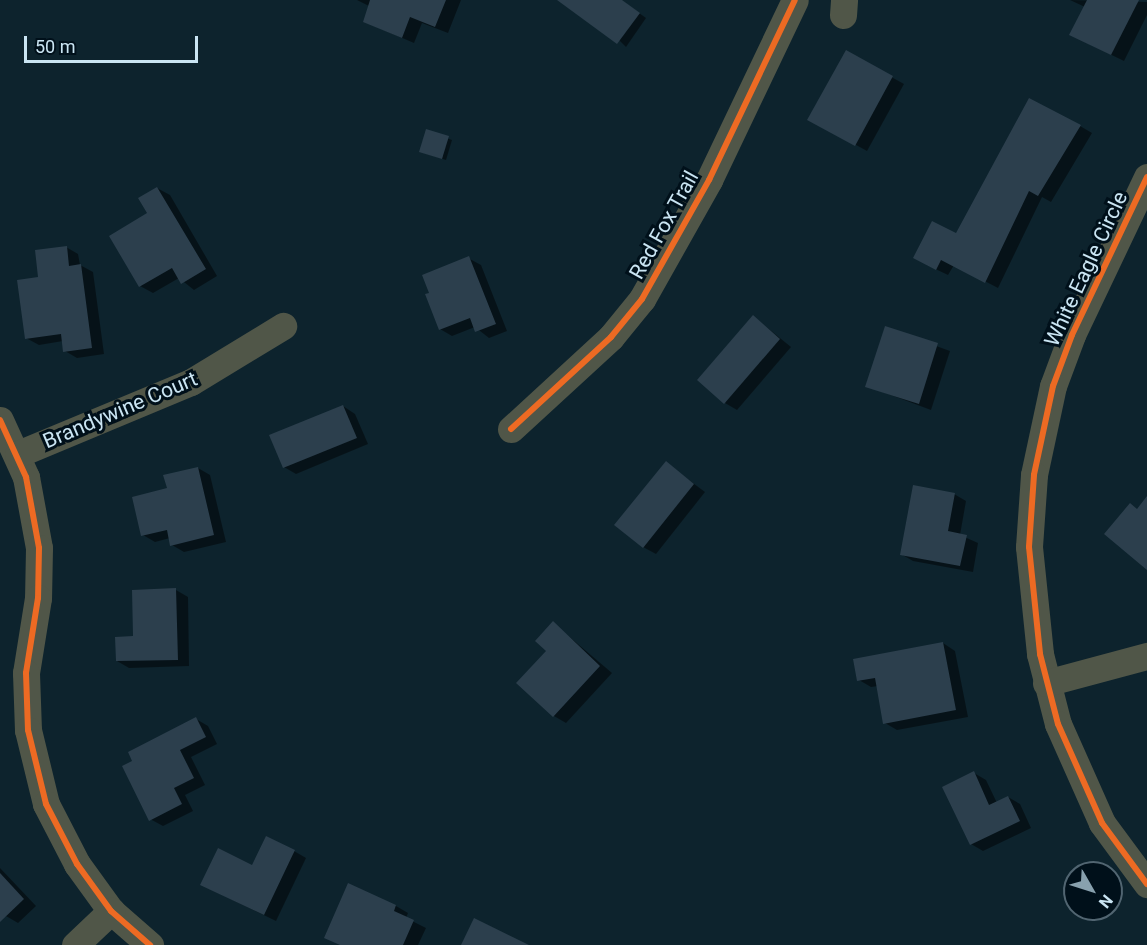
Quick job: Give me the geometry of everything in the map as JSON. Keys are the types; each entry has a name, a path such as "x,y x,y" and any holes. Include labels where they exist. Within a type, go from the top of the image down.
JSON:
{"street":[{"name":"Red Fox Trail","path":"511,429 611,337 642,299 709,180 795,0"},
{"name":"White Eagle Circle","path":"1147,177 1072,335 1053,386 1040,438 1030,510 1030,583 1046,683 1085,791 1102,823 1147,884"},
{"name":"Brandywine Court","path":"18,454 191,382 283,326"},
{"path":"0,420 18,454 33,509 39,548 38,598 26,673 33,758 57,830 111,911 150,945"},
{"path":"1046,683 1147,656"},
{"path":"75,945 111,911"}],"building":[{"path":"370,0 446,0 435,27 410,17 402,38 363,22"},
{"path":"557,0 622,0 640,13 617,44"},
{"path":"1087,0 1139,0 1111,55 1069,35"},
{"path":"846,50 893,76 855,146 807,120"},
{"path":"1029,98 1081,125 1038,196 1029,191 985,283 941,260 936,270 913,258 932,221 956,233"},
{"path":"426,129 449,136 442,159 419,152"},
{"path":"157,187 206,269 181,284 172,268 139,287 109,236 147,213 138,198"},
{"path":"67,246 69,266 81,264 92,348 63,352 61,334 25,339 17,280 38,277 35,250"},
{"path":"469,256 496,324 475,332 470,318 439,330 425,294 429,293 422,275"},
{"path":"753,315 780,339 724,404 697,380"},
{"path":"885,326 938,343 919,404 865,387"},
{"path":"343,405 357,438 283,468 269,435"},
{"path":"666,461 694,484 643,548 614,525"},
{"path":"198,467 214,535 170,546 167,530 141,536 132,497 167,488 163,475"},
{"path":"913,485 955,493 948,531 967,535 960,566 900,555"},
{"path":"1147,496 1147,570 1104,534 1130,503 1137,509"},
{"path":"176,588 178,660 116,661 115,637 133,636 132,590"},
{"path":"553,621 600,666 553,717 516,683 546,651 535,641"},
{"path":"943,642 956,710 883,724 875,678 857,681 853,659"},
{"path":"196,717 206,737 180,750 194,778 174,788 182,804 149,821 122,766 132,761 128,752"},
{"path":"974,771 989,805 1008,796 1020,821 970,845 942,787"},
{"path":"266,836 295,850 264,915 200,885 218,848 252,865"},
{"path":"0,873 24,899 0,922"},
{"path":"348,883 396,905 394,911 414,920 403,945 340,945 324,938"},
{"path":"474,918 529,945 461,945"}],"cycle path":[{"path":"511,429 611,337 642,299 709,180 795,0"},
{"path":"1147,177 1072,335 1053,386 1034,475 1029,547 1040,654 1058,724 1102,823 1147,884"},
{"path":"0,420 26,477 39,548 38,598 26,673 28,730 46,804 77,864 111,911 150,945"}]}
